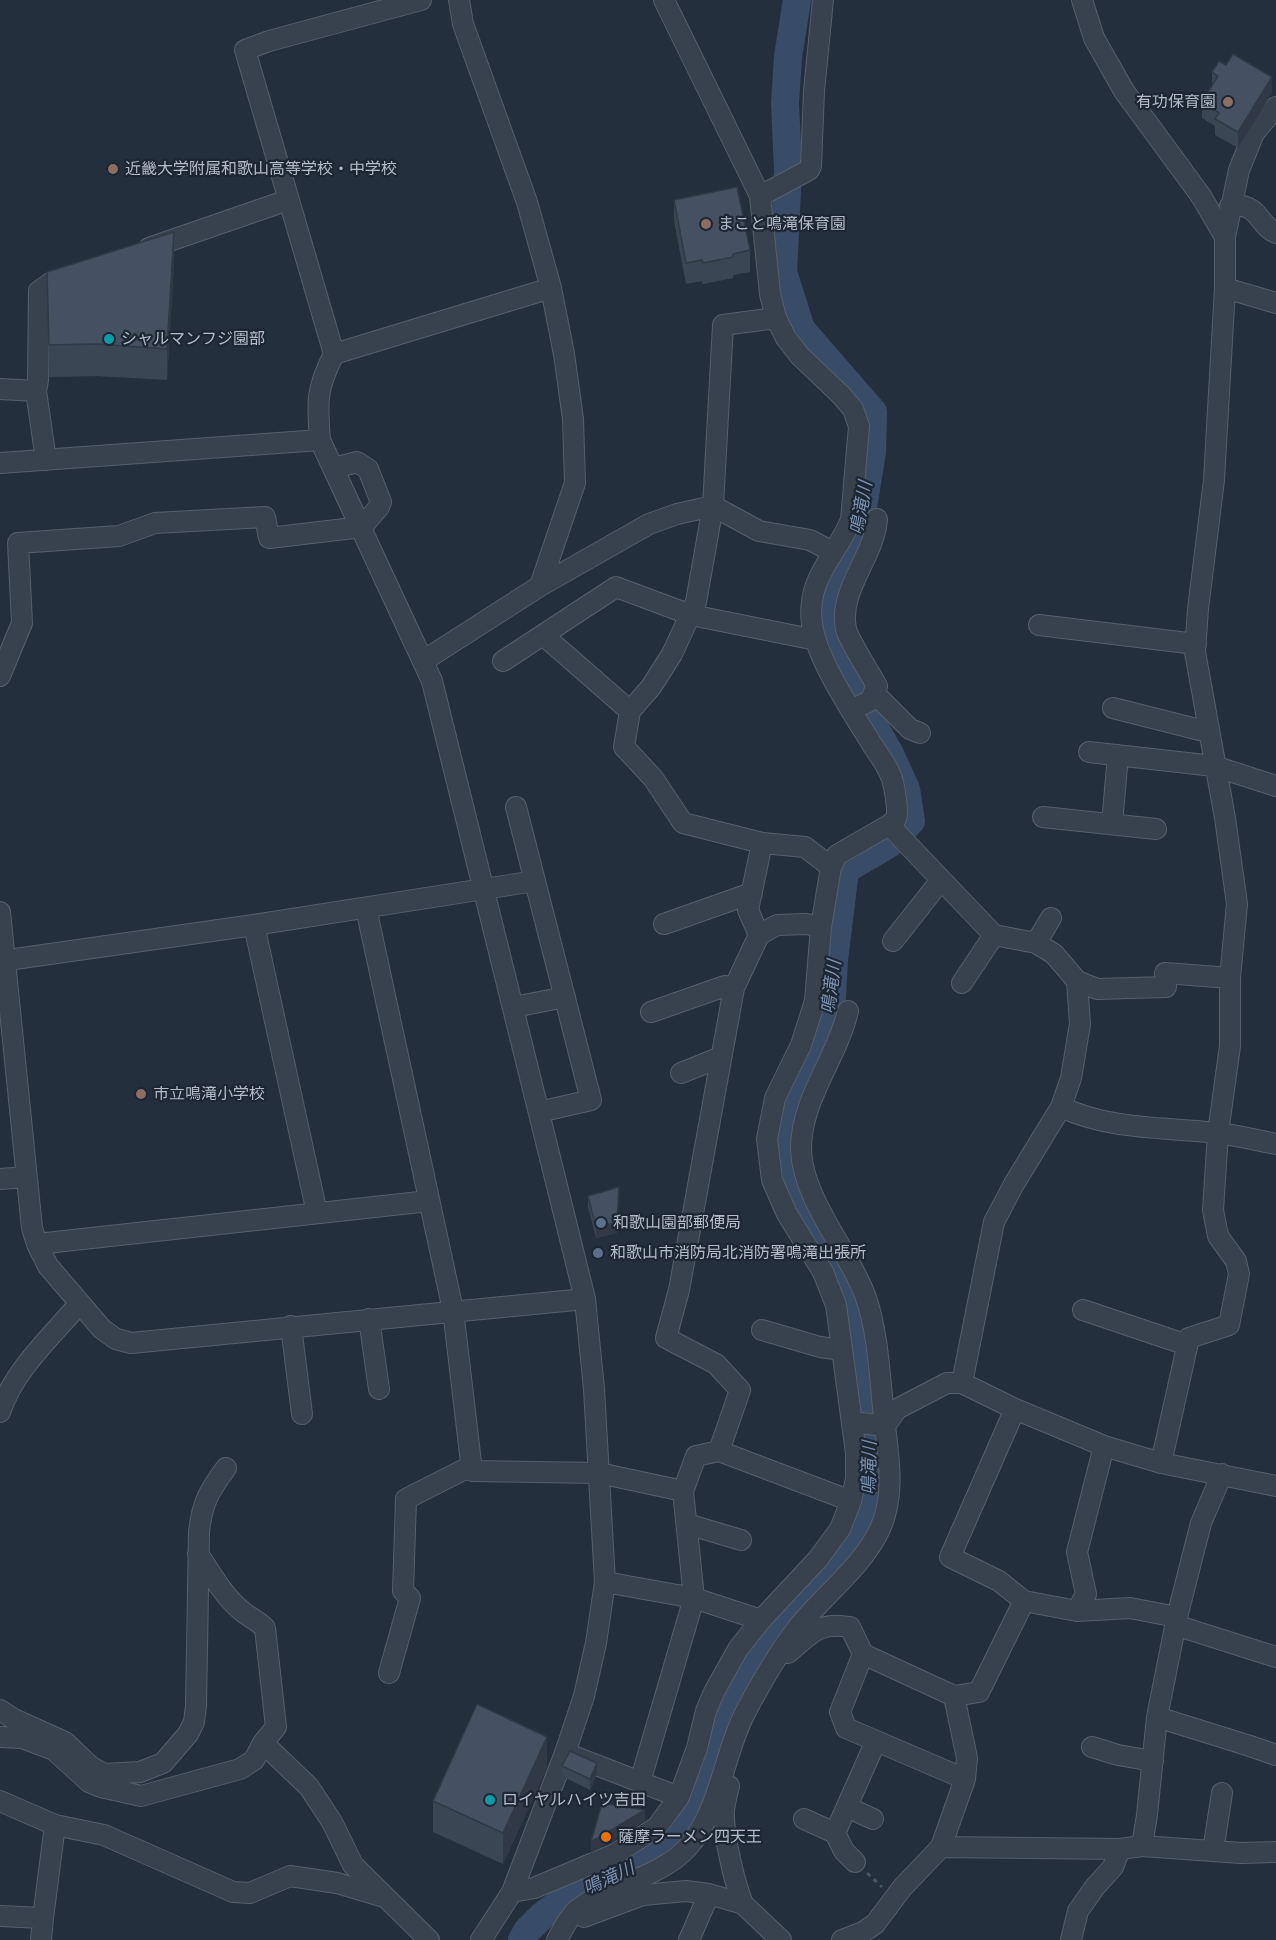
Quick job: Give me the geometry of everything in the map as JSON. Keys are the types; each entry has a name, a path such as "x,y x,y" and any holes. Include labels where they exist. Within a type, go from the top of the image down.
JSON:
{"street":[{"path":"421,0 269,41 245,50 334,354 322,377 317,404 320,440 432,681 585,1299 600,1473 605,1582 596,1643 584,1696 565,1753 512,1892 487,1938"},
{"path":"459,0 463,24 527,202 551,288 572,408 576,483 540,586"},
{"path":"664,0 760,196 770,294 776,318 786,338 800,356 853,409 859,426 851,520 846,534 819,575 813,595 812,624 816,640 822,656 863,703 920,733"},
{"path":"760,196 809,170 811,166 814,91 823,0"},
{"path":"1082,0 1094,38 1124,91 1202,196 1225,237"},
{"path":"1161,1463 1189,1338 1229,1325 1239,1274 1236,1261 1218,1236 1213,1210 1218,1133 1230,1046 1230,978 1237,904 1225,818 1195,652 1214,480 1225,288 1225,237 1239,170 1254,133 1276,106"},
{"path":"131,255 288,200"},
{"path":"1230,206 1245,207 1255,213 1269,230 1276,233"},
{"path":"46,460 36,391 39,291 52,282 86,270"},
{"path":"334,354 551,288"},
{"path":"1225,288 1276,303"},
{"path":"776,318 723,325 713,506 696,602 672,654 651,687 630,711 624,747 653,778 683,823 762,843 805,847 831,867"},
{"path":"0,389 36,391"},
{"path":"0,463 320,440"},
{"path":"0,676 22,623 18,543 119,536 156,523 265,516 269,538 362,527 381,502 368,469 357,462 334,468"},
{"path":"423,661 540,586 649,524 677,514 713,506 759,531 810,540 833,552"},
{"path":"863,703 877,686 846,630 845,608 856,577 876,535 876,519"},
{"path":"503,661 615,587 691,615 816,640"},
{"path":"1039,625 1196,644"},
{"path":"543,635 630,711"},
{"path":"863,703 890,774 897,806 896,833 994,935 1036,943 1054,954 1077,981 1097,989 1166,987 1165,973 1230,978"},
{"path":"1113,708 1208,732"},
{"path":"1089,752 1214,766 1276,786"},
{"path":"1112,824 1118,755"},
{"path":"516,807 591,1100 539,1112"},
{"path":"1043,817 1156,829"},
{"path":"562,1932 576,1911 602,1894 664,1865 686,1849 699,1832 712,1806 744,1716 770,1669 799,1626 864,1554 880,1528 889,1498 891,1472 842,1350 837,1305 823,1272 787,1214 772,1180 767,1139 775,1098 801,1045 815,1001 821,927 831,867 837,855 896,833"},
{"path":"759,935 748,910 762,843"},
{"path":"892,941 941,880"},
{"path":"2,960 254,925 535,881"},
{"path":"664,924 752,893"},
{"path":"366,908 453,1310 472,1471 600,1473 684,1491"},
{"path":"0,912 2,960 32,1228 48,1266 102,1329 116,1340 131,1343 585,1299"},
{"path":"1036,943 1051,918"},
{"path":"719,1450 740,1390 716,1364 666,1338 679,1290 734,988 759,935 777,925 806,924 821,927"},
{"path":"254,925 317,1213"},
{"path":"962,983 994,935"},
{"path":"962,1383 994,1222 1014,1184 1061,1107 1071,1078 1080,1024 1077,981"},
{"path":"651,1012 724,986 734,988"},
{"path":"514,1007 565,997"},
{"path":"512,1892 534,1888 615,1854 657,1827 679,1797 697,1748 706,1711 738,1649 761,1620 818,1559 840,1530 851,1501 856,1479 856,1453 870,1424 872,1316 865,1294 847,1256 814,1198 804,1170 801,1149 803,1125 808,1106 838,1041 848,1011"},
{"path":"681,1073 721,1057"},
{"path":"1061,1107 1083,1117 1110,1124 1218,1133 1276,1144"},
{"path":"0,1179 26,1177"},
{"path":"37,1244 429,1201"},
{"path":"0,1412 5,1396 16,1377 80,1303"},
{"path":"1083,1310 1188,1345"},
{"path":"369,1319 379,1389"},
{"path":"291,1326 302,1414"},
{"path":"762,1330 820,1347 842,1350"},
{"path":"870,1424 947,1383 962,1383 1015,1409 1104,1446 1161,1463 1276,1486"},
{"path":"1015,1409 950,1557 999,1581 1024,1601 1077,1611 1130,1608 1176,1621 1276,1657"},
{"path":"1077,1611 1086,1594 1077,1552 1104,1446"},
{"path":"640,1782 694,1598 684,1491 696,1456 719,1450 851,1501"},
{"path":"389,1673 410,1598 403,1591 406,1499 471,1466"},
{"path":"102,1780 140,1772 164,1763 189,1734 194,1722 201,1510 209,1491 226,1468"},
{"path":"1142,1846 1157,1718 1176,1621 1201,1523 1221,1474"},
{"path":"687,1524 741,1539"},
{"path":"0,1737 22,1738 54,1750 80,1776 102,1780 141,1796 240,1769 254,1760 262,1743 276,1727 265,1628 255,1618 243,1612 222,1590 198,1554"},
{"path":"605,1582 694,1598 761,1620"},
{"path":"770,1669 819,1628 841,1625 850,1627 863,1654 954,1696 980,1692 1024,1601"},
{"path":"863,1654 840,1712 846,1728 965,1779"},
{"path":"842,1940 868,1936 894,1899 941,1847 965,1779 967,1758 954,1696"},
{"path":"0,1710 14,1719 65,1742 102,1780"},
{"path":"744,1716 724,1809 724,1827 743,1904 781,1940"},
{"path":"1157,1718 1276,1755"},
{"path":"835,1833 876,1741"},
{"path":"262,1743 309,1787 332,1822 353,1865 429,1940"},
{"path":"1092,1748 1153,1761"},
{"path":"565,1753 679,1797"},
{"path":"1214,1851 1222,1793"},
{"path":"0,1801 55,1825 104,1835 233,1892 250,1893 290,1876 337,1883 384,1897"},
{"path":"847,1807 873,1819"},
{"path":"804,1819 835,1833 844,1851 855,1862"},
{"path":"41,1940 55,1825"},
{"path":"941,1847 1120,1848 1142,1846 1241,1853 1276,1852"},
{"path":"1071,1940 1078,1911 1095,1887 1113,1868 1120,1848"},
{"path":"562,1932 597,1911 643,1895 686,1891 709,1894 743,1904"},
{"path":"689,1940 709,1894"},
{"path":"0,1916 44,1918"}],"path":[{"path":"855,1862 894,1899"}],"building":[{"path":"1233,54 1272,77 1238,132 1215,119 1219,113 1202,102 1218,76 1212,72 1219,61 1226,65"},
{"path":"737,187 750,250 733,254 733,257 703,263 702,260 686,263 674,200"},
{"name":"シャルマンフジ園部","path":"174,232 167,349 97,344 49,345 47,272"},
{"path":"619,1187 617,1222 596,1228 588,1196"},
{"name":"ロイヤルハイツ吉田","path":"477,1704 547,1737 503,1833 433,1801"},
{"path":"570,1751 597,1763 590,1779 562,1766"},
{"path":"602,1803 645,1810 591,1842"}],"waterway":[{"name":"鳴滝川","path":"522,1940 527,1931 542,1916 562,1901 645,1862 672,1837 689,1815 741,1688 767,1647 822,1586 846,1552 868,1512 873,1488 873,1444 858,1346 845,1286 792,1187 790,1124 831,1014 834,960 845,870 889,844 911,821 906,789 890,754 836,660 828,610 858,538 872,452 873,412 801,329 783,272 788,169 785,103 788,57 797,0"}],"place":[{"name":"有功保育園","path":"1228,102"},
{"name":"近畿大学附属和歌山高等学校・中学校","path":"113,169"},
{"name":"まこと鳴滝保育園","path":"706,224"},
{"name":"シャルマンフジ園部","path":"109,339"},
{"name":"市立鳴滝小学校","path":"141,1094"},
{"name":"和歌山園部郵便局","path":"601,1223"},
{"name":"和歌山市消防局北消防署鳴滝出張所","path":"598,1253"},
{"name":"ロイヤルハイツ吉田","path":"490,1800"},
{"name":"薩摩ラーメン四天王","path":"606,1837"}]}
